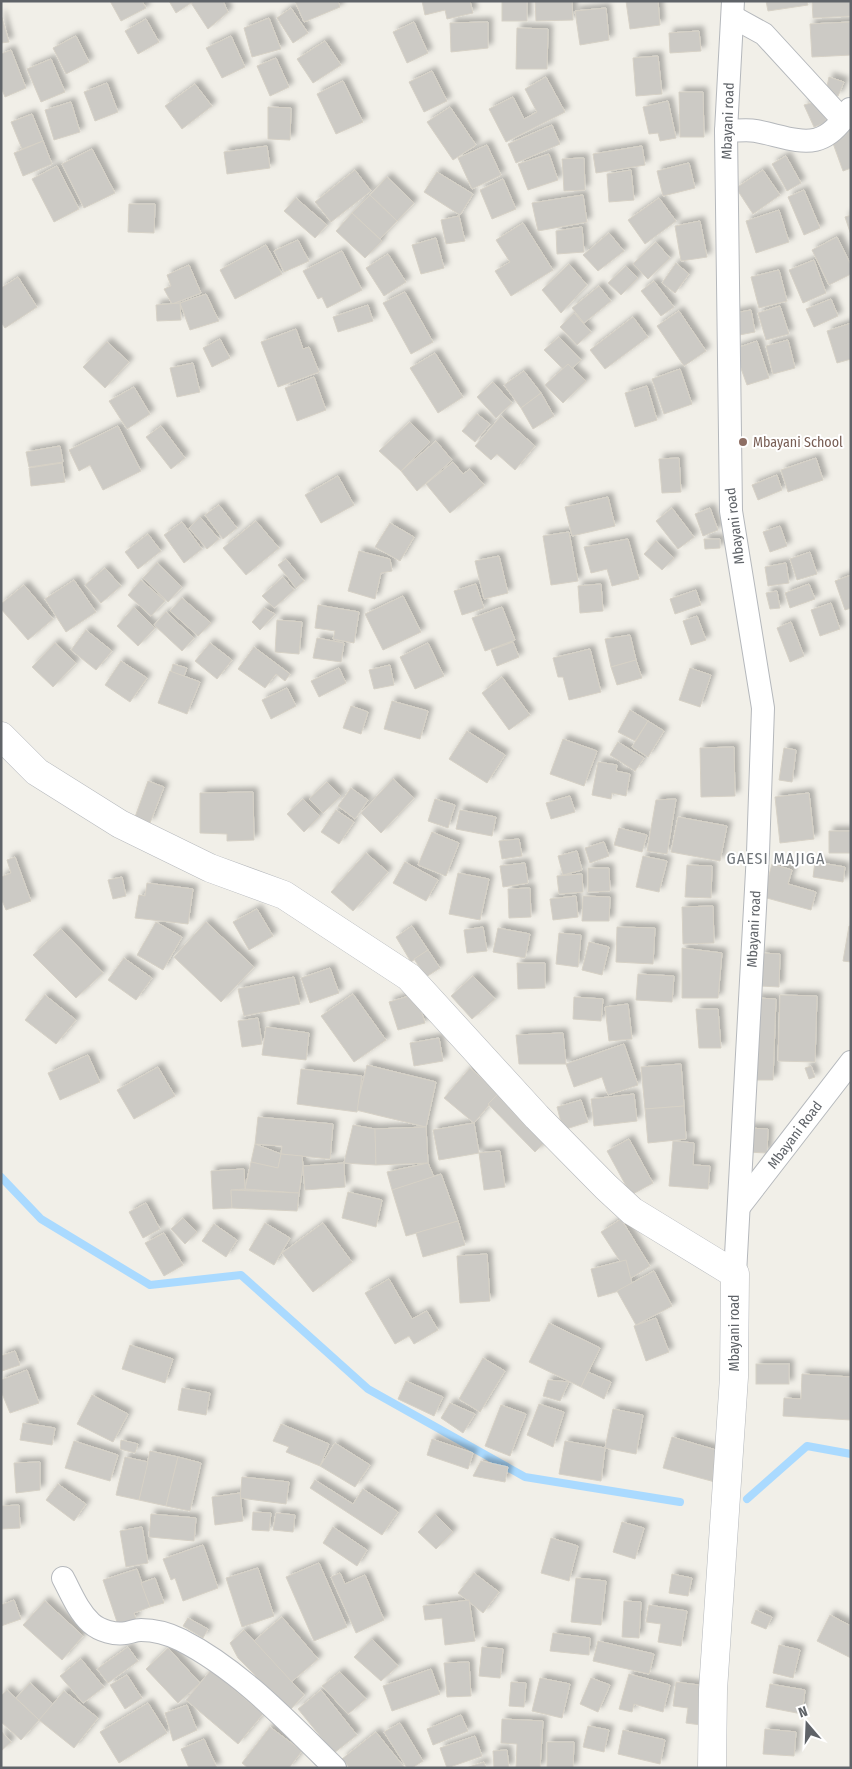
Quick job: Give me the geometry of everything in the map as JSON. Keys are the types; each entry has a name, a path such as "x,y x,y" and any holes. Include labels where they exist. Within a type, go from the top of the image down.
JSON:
{"street":[{"path":"726,131 754,131 806,142 826,135 836,129 847,114 764,34 733,9"},
{"name":"Mbayani road","path":"712,1768 713,1690 734,1378 735,1274 763,708 730,511 726,131 733,9"},
{"path":"1,736 37,772 120,824 210,868 284,895 409,976 537,1117 632,1211 735,1274"},
{"name":"Mbayani Road","path":"739,1207 851,1062"},
{"path":"63,1578 74,1601 91,1623 108,1632 125,1633 139,1629 156,1631 181,1640 215,1661 264,1699 335,1768"}],"building":[{"path":"110,1 142,1 146,8 121,21"},
{"path":"169,1 194,1 176,13"},
{"path":"194,1 223,1 228,12 208,29 191,3"},
{"path":"295,1 338,1 340,7 304,22"},
{"path":"422,1 470,1 473,13 447,19 445,10 425,15"},
{"path":"502,1 527,1 527,21 502,21"},
{"path":"535,1 572,1 573,20 536,21"},
{"path":"626,1 658,1 660,25 630,29"},
{"path":"766,1 807,1 808,5 768,11"},
{"path":"812,1 851,1 851,16 813,18"},
{"path":"291,8 308,33 293,43 277,18"},
{"path":"606,8 609,40 580,45 575,11"},
{"path":"1,14 9,42 1,43"},
{"path":"269,18 281,49 252,57 244,28"},
{"path":"146,19 159,42 138,54 125,31"},
{"path":"414,22 428,53 407,63 393,32"},
{"path":"488,22 488,48 451,52 450,23"},
{"path":"851,22 851,55 812,57 810,24"},
{"path":"517,28 548,29 547,69 516,69"},
{"path":"699,31 701,51 670,53 669,33"},
{"path":"76,36 89,62 66,74 53,48"},
{"path":"231,36 245,67 222,78 206,48"},
{"path":"325,41 341,65 313,83 297,59"},
{"path":"11,50 26,88 5,97 1,87 1,54"},
{"path":"658,56 662,94 636,96 633,58"},
{"path":"276,58 289,87 270,96 257,66"},
{"path":"51,59 65,92 41,102 27,69"},
{"path":"432,71 447,101 424,112 409,82"},
{"path":"546,77 565,112 506,142 489,109 513,97 524,119 537,112 525,89"},
{"path":"829,77 844,82 838,96 826,91"},
{"path":"343,81 363,122 336,134 317,94"},
{"path":"107,83 118,112 95,121 84,92"},
{"path":"195,84 212,106 182,129 165,106"},
{"path":"679,92 703,92 704,137 680,137"},
{"path":"668,101 676,138 660,141 658,133 649,134 643,107"},
{"path":"818,101 827,122 814,127 804,105"},
{"path":"71,102 80,132 54,140 45,110"},
{"path":"268,107 291,108 290,140 268,139"},
{"path":"450,107 476,145 453,160 427,122"},
{"path":"32,114 43,141 22,149 11,122"},
{"path":"552,125 560,144 516,163 508,144"},
{"path":"851,128 851,168 843,171 830,135"},
{"path":"43,141 52,164 23,176 14,153"},
{"path":"487,145 501,175 472,189 458,158"},
{"path":"267,146 270,168 227,174 224,152"},
{"path":"642,146 645,165 596,173 593,154"},
{"path":"92,149 115,193 84,208 62,164"},
{"path":"549,154 558,180 528,190 518,164"},
{"path":"786,156 801,183 787,191 772,164"},
{"path":"584,158 585,190 564,191 562,159"},
{"path":"689,163 695,188 663,196 657,171"},
{"path":"57,166 79,209 54,222 32,179"},
{"path":"355,170 371,191 331,222 315,202"},
{"path":"631,170 634,200 609,202 607,174"},
{"path":"763,170 780,195 753,214 736,188"},
{"path":"437,172 473,194 460,215 424,192"},
{"path":"387,177 414,203 397,221 370,195"},
{"path":"503,179 516,209 492,219 480,190"},
{"path":"804,190 820,228 804,235 788,197"},
{"path":"370,195 397,221 380,239 352,213"},
{"path":"583,195 587,222 538,231 532,203"},
{"path":"296,198 327,225 315,238 284,211"},
{"path":"659,198 676,221 645,244 628,220"},
{"path":"129,204 155,204 154,233 128,232"},
{"path":"779,210 789,242 756,253 746,221"},
{"path":"352,213 382,241 365,258 336,231"},
{"path":"851,215 851,235 845,217"},
{"path":"459,216 465,241 446,244 441,220"},
{"path":"700,221 707,257 681,261 675,226"},
{"path":"523,223 553,270 511,296 495,271 510,262 496,240"},
{"path":"582,227 584,252 557,254 556,231"},
{"path":"609,233 624,251 598,271 583,255"},
{"path":"837,237 851,265 851,274 829,285 812,250"},
{"path":"436,238 444,268 421,274 412,245"},
{"path":"298,240 309,261 284,272 274,251"},
{"path":"656,242 670,258 648,279 633,264"},
{"path":"266,245 282,274 235,299 220,270"},
{"path":"342,251 362,290 327,308 322,297 318,299 303,271"},
{"path":"388,254 406,282 384,296 366,268"},
{"path":"814,260 826,293 803,303 789,270"},
{"path":"676,263 689,274 675,293 662,283"},
{"path":"569,264 587,285 561,313 542,290"},
{"path":"189,265 201,293 172,304 164,289 171,286 167,275"},
{"path":"626,266 638,278 621,295 608,283"},
{"path":"779,270 787,301 759,308 751,277"},
{"path":"18,277 37,307 5,328 1,322 1,288"},
{"path":"654,281 674,307 661,316 641,291"},
{"path":"599,286 611,301 584,323 572,308"},
{"path":"405,292 433,342 411,354 383,303"},
{"path":"206,294 219,321 190,330 180,303"},
{"path":"831,299 838,316 814,327 806,309"},
{"path":"180,303 181,320 157,321 156,305"},
{"path":"368,305 373,321 338,332 333,317"},
{"path":"780,306 789,334 766,340 758,313"},
{"path":"751,310 755,332 734,336 730,314"},
{"path":"679,311 706,351 684,366 657,326"},
{"path":"574,313 591,332 577,345 560,327"},
{"path":"633,317 648,337 605,369 590,350"},
{"path":"851,323 851,359 837,363 827,331"},
{"path":"296,329 303,349 309,347 319,372 278,387 261,342"},
{"path":"559,337 581,360 567,373 544,350"},
{"path":"220,339 230,358 212,367 203,348"},
{"path":"788,340 795,368 773,374 766,346"},
{"path":"757,341 769,378 747,385 734,349"},
{"path":"107,342 129,362 105,388 83,367"},
{"path":"435,353 463,397 438,413 410,368"},
{"path":"193,363 200,392 177,397 170,368"},
{"path":"568,364 586,381 563,403 545,385"},
{"path":"680,369 692,404 664,414 652,379"},
{"path":"524,371 541,393 521,408 504,385"},
{"path":"314,377 326,410 297,421 285,388"},
{"path":"493,382 512,403 496,418 477,397"},
{"path":"647,386 657,420 635,427 625,393"},
{"path":"134,387 150,414 127,429 109,401"},
{"path":"541,393 554,416 533,429 521,408"},
{"path":"477,414 490,424 475,442 462,431"},
{"path":"501,416 535,446 515,470 497,454 491,460 475,446"},
{"path":"410,422 430,442 401,471 379,451"},
{"path":"118,426 141,471 103,490 90,465 79,471 69,450"},
{"path":"161,426 185,458 171,469 146,437"},
{"path":"436,441 452,460 417,491 401,471"},
{"path":"60,446 63,462 29,467 26,452"},
{"path":"679,458 681,492 662,493 659,459"},
{"path":"816,458 823,480 788,492 781,470"},
{"path":"453,462 463,474 470,469 484,485 450,513 426,484"},
{"path":"62,463 65,482 31,486 29,468"},
{"path":"777,475 782,490 758,500 752,485"},
{"path":"338,476 354,505 321,523 305,495"},
{"path":"608,497 615,526 572,536 565,507"},
{"path":"219,505 237,528 223,539 205,515"},
{"path":"672,508 694,537 678,549 656,521"},
{"path":"710,508 718,530 703,536 695,514"},
{"path":"200,517 219,539 207,549 189,528"},
{"path":"256,521 279,548 246,575 223,548"},
{"path":"182,522 202,549 184,563 164,535"},
{"path":"390,523 414,537 400,561 375,547"},
{"path":"780,526 787,546 770,552 763,532"},
{"path":"569,532 578,581 551,585 543,536"},
{"path":"148,534 161,551 138,569 125,552"},
{"path":"628,539 639,579 612,586 607,569 591,573 584,547"},
{"path":"704,539 720,539 720,548 705,549"},
{"path":"656,541 674,558 662,570 644,554"},
{"path":"359,551 390,559 392,571 381,573 375,599 348,591"},
{"path":"810,552 817,574 797,580 790,559"},
{"path":"499,556 508,593 484,599 475,561"},
{"path":"286,559 304,581 296,588 278,565"},
{"path":"157,563 182,587 168,602 143,578"},
{"path":"786,563 789,583 768,586 765,567"},
{"path":"105,568 121,586 101,603 85,585"},
{"path":"851,575 851,608 845,610 835,581"},
{"path":"283,577 294,590 274,608 262,596"},
{"path":"74,580 96,612 66,632 45,599"},
{"path":"141,580 165,601 151,616 128,595"},
{"path":"476,584 484,608 462,615 454,591"},
{"path":"601,584 603,611 580,613 578,586"},
{"path":"809,584 815,599 790,608 785,593"},
{"path":"24,585 53,619 28,640 1,609 1,604"},
{"path":"696,590 701,605 675,614 670,599"},
{"path":"777,591 780,608 770,609 766,593"},
{"path":"403,596 421,632 383,650 365,614"},
{"path":"182,598 211,623 198,636 170,611"},
{"path":"831,603 840,629 820,636 811,610"},
{"path":"318,605 359,612 354,643 333,639 335,631 315,628"},
{"path":"134,607 155,628 138,646 117,626"},
{"path":"502,607 515,640 485,651 472,618"},
{"path":"264,608 275,614 260,630 252,622"},
{"path":"166,612 194,638 182,651 154,625"},
{"path":"697,616 706,640 691,645 683,621"},
{"path":"277,620 302,622 299,654 275,652"},
{"path":"791,622 804,656 790,662 777,628"},
{"path":"86,630 112,651 96,670 71,650"},
{"path":"630,635 636,660 611,667 605,639"},
{"path":"317,638 344,643 341,662 313,658"},
{"path":"513,642 519,657 497,666 491,650"},
{"path":"55,643 76,663 53,687 32,667"},
{"path":"210,643 232,660 217,679 195,661"},
{"path":"428,643 444,676 415,689 400,657"},
{"path":"254,647 290,674 285,681 276,674 265,688 238,669"},
{"path":"590,649 601,692 569,700 563,677 558,677 553,658"},
{"path":"636,660 642,678 617,685 611,667"},
{"path":"121,661 147,678 130,702 105,685"},
{"path":"173,664 187,668 184,676 171,672"},
{"path":"390,665 394,685 374,689 369,670"},
{"path":"339,668 346,683 319,697 311,681"},
{"path":"690,668 711,675 700,707 679,700"},
{"path":"170,671 200,682 187,714 158,703"},
{"path":"502,677 530,715 509,730 482,693"},
{"path":"287,688 296,706 271,719 262,700"},
{"path":"392,701 428,711 420,739 384,729"},
{"path":"351,706 368,712 361,734 343,728"},
{"path":"630,710 648,721 635,741 618,732"},
{"path":"648,721 664,731 648,757 632,747"},
{"path":"467,731 505,755 487,783 449,759"},
{"path":"563,739 597,751 584,786 550,774"},
{"path":"618,742 644,758 635,771 610,755"},
{"path":"734,747 735,796 701,797 700,748"},
{"path":"784,748 796,750 792,782 779,780"},
{"path":"598,762 617,765 616,771 630,774 626,796 612,793 611,799 592,795"},
{"path":"393,779 414,798 381,833 361,813"},
{"path":"148,781 164,787 150,823 135,817"},
{"path":"327,782 341,796 323,813 309,799"},
{"path":"351,788 368,800 355,819 338,806"},
{"path":"253,792 254,840 227,841 227,834 200,833 200,793"},
{"path":"809,793 814,839 780,843 775,797"},
{"path":"570,796 575,812 551,819 546,803"},
{"path":"303,799 320,816 304,832 287,814"},
{"path":"435,799 455,805 448,828 428,821"},
{"path":"676,799 667,854 647,851 656,800"},
{"path":"336,810 354,822 339,844 321,832"},
{"path":"460,810 496,817 492,836 456,829"},
{"path":"678,817 727,826 720,861 671,852"},
{"path":"619,828 647,835 642,852 614,845"},
{"path":"829,831 851,831 850,853 829,853"},
{"path":"432,832 459,843 446,876 418,865"},
{"path":"519,839 522,856 502,859 499,841"},
{"path":"604,842 609,856 590,863 585,848"},
{"path":"577,851 582,870 563,875 558,856"},
{"path":"366,853 388,872 353,911 331,892"},
{"path":"643,856 667,861 659,892 636,887"},
{"path":"15,857 31,901 6,910 1,898 1,877 11,873 7,860"},
{"path":"405,862 438,880 426,901 393,883"},
{"path":"815,862 845,867 843,882 813,877"},
{"path":"525,863 528,883 503,887 500,866"},
{"path":"772,864 792,870 788,884 816,892 811,910 763,897"},
{"path":"687,865 712,866 711,898 685,897"},
{"path":"588,868 609,868 610,891 588,892"},
{"path":"458,873 489,879 480,920 449,914"},
{"path":"582,874 583,892 559,894 557,876"},
{"path":"122,877 126,896 113,899 108,880"},
{"path":"147,883 193,889 188,924 135,918 139,895 145,896"},
{"path":"530,888 531,917 509,918 508,889"},
{"path":"576,896 578,917 553,920 550,899"},
{"path":"583,896 610,897 609,921 582,921"},
{"path":"713,906 714,943 683,944 682,907"},
{"path":"257,909 273,936 249,950 233,922"},
{"path":"156,922 182,937 163,970 137,955"},
{"path":"206,922 254,967 221,1002 174,957"},
{"path":"412,926 428,950 411,962 396,937"},
{"path":"849,926 851,926 851,962 843,961"},
{"path":"483,927 487,951 467,953 464,930"},
{"path":"617,927 655,928 653,964 616,962"},
{"path":"498,928 530,934 525,958 493,952"},
{"path":"61,929 103,973 76,998 33,955"},
{"path":"559,933 581,935 578,967 556,964"},
{"path":"589,942 609,947 602,975 582,970"},
{"path":"682,948 722,953 718,998 682,998"},
{"path":"428,950 440,968 426,977 414,959"},
{"path":"761,953 780,954 779,987 760,986"},
{"path":"124,958 152,978 136,1000 108,980"},
{"path":"517,963 545,963 545,988 518,989"},
{"path":"330,968 339,993 310,1003 301,978"},
{"path":"638,974 674,976 672,1002 636,1000"},
{"path":"473,976 495,999 472,1019 451,996"},
{"path":"294,977 300,1004 244,1016 238,989"},
{"path":"353,994 386,1040 354,1062 321,1016"},
{"path":"416,994 425,1023 398,1030 389,1002"},
{"path":"45,995 76,1020 56,1044 25,1020"},
{"path":"780,995 817,996 815,1062 778,1061"},
{"path":"574,997 603,999 601,1021 573,1019"},
{"path":"756,998 776,999 773,1080 753,1080"},
{"path":"628,1004 632,1039 609,1041 605,1007"},
{"path":"696,1009 718,1009 721,1048 699,1048"},
{"path":"258,1018 262,1044 242,1047 238,1021"},
{"path":"266,1027 309,1033 306,1060 262,1055"},
{"path":"563,1033 566,1064 519,1064 516,1035"},
{"path":"439,1038 443,1061 414,1066 410,1043"},
{"path":"624,1044 638,1085 608,1095 602,1077 574,1087 566,1064"},
{"path":"88,1055 100,1082 60,1100 48,1073"},
{"path":"681,1064 684,1106 645,1109 641,1067"},
{"path":"367,1065 436,1082 426,1127 356,1110"},
{"path":"811,1066 815,1077 809,1079 805,1068"},
{"path":"158,1067 175,1096 134,1119 117,1090"},
{"path":"470,1068 499,1093 474,1123 444,1098"},
{"path":"301,1069 362,1076 357,1112 297,1104"},
{"path":"499,1093 546,1141 535,1152 488,1104"},
{"path":"634,1094 637,1121 594,1126 591,1099"},
{"path":"581,1100 588,1122 563,1130 557,1107"},
{"path":"684,1106 686,1139 648,1143 645,1109"},
{"path":"258,1117 333,1124 330,1159 281,1154 282,1146 255,1144"},
{"path":"474,1123 479,1153 439,1160 433,1130"},
{"path":"353,1125 375,1129 376,1165 344,1163"},
{"path":"426,1127 428,1163 376,1165 375,1129"},
{"path":"747,1128 768,1129 767,1153 746,1152"},
{"path":"629,1139 653,1183 631,1195 607,1151"},
{"path":"673,1141 694,1143 693,1165 710,1166 708,1189 669,1186"},
{"path":"255,1144 281,1154 278,1168 251,1162"},
{"path":"500,1151 505,1187 484,1190 479,1153"},
{"path":"281,1154 302,1156 303,1166 299,1193 245,1189 251,1162 278,1168"},
{"path":"344,1163 345,1187 305,1190 303,1166"},
{"path":"428,1163 434,1177 392,1190 387,1172"},
{"path":"244,1169 245,1189 231,1190 232,1208 213,1209 211,1171"},
{"path":"441,1174 458,1221 406,1236 392,1190"},
{"path":"231,1190 299,1193 297,1211 232,1208"},
{"path":"348,1192 382,1200 376,1227 342,1218"},
{"path":"146,1203 160,1229 143,1238 129,1212"},
{"path":"183,1218 197,1232 185,1244 171,1229"},
{"path":"621,1219 650,1266 631,1278 601,1232"},
{"path":"458,1221 465,1245 423,1257 416,1233"},
{"path":"265,1223 290,1238 274,1265 249,1250"},
{"path":"323,1223 352,1262 313,1292 282,1253"},
{"path":"214,1224 237,1240 226,1257 202,1241"},
{"path":"164,1233 183,1265 164,1276 145,1243"},
{"path":"487,1254 490,1301 460,1303 457,1256"},
{"path":"626,1260 633,1287 598,1297 591,1269"},
{"path":"654,1271 672,1306 636,1325 617,1291"},
{"path":"389,1279 412,1319 427,1311 438,1330 414,1344 409,1336 395,1344 365,1293"},
{"path":"656,1318 669,1352 646,1361 634,1326"},
{"path":"549,1323 600,1348 581,1387 529,1362"},
{"path":"130,1345 173,1359 165,1383 122,1369"},
{"path":"15,1351 20,1365 2,1371 1,1356"},
{"path":"483,1358 505,1371 480,1412 459,1399"},
{"path":"756,1364 789,1364 789,1384 756,1384"},
{"path":"27,1370 39,1403 10,1413 1,1391 1,1380"},
{"path":"588,1372 611,1382 604,1399 581,1387"},
{"path":"802,1374 851,1377 851,1420 783,1416 784,1398 801,1399"},
{"path":"548,1380 569,1382 560,1401 543,1396"},
{"path":"406,1381 443,1397 434,1416 398,1399"},
{"path":"182,1388 210,1393 206,1415 178,1410"},
{"path":"92,1395 128,1414 113,1442 77,1424"},
{"path":"450,1403 475,1414 463,1433 441,1418"},
{"path":"539,1404 564,1412 553,1447 527,1435"},
{"path":"501,1405 526,1414 510,1456 485,1446"},
{"path":"613,1409 643,1415 636,1454 605,1448"},
{"path":"23,1423 55,1428 52,1445 20,1440"},
{"path":"281,1424 329,1444 320,1466 286,1452 289,1447 273,1441"},
{"path":"672,1437 723,1452 715,1482 663,1468"},
{"path":"432,1439 473,1453 468,1469 427,1455"},
{"path":"121,1440 138,1444 135,1453 120,1449"},
{"path":"74,1441 118,1455 110,1481 65,1468"},
{"path":"565,1441 605,1448 601,1481 559,1474"},
{"path":"335,1443 370,1465 355,1487 320,1466"},
{"path":"150,1451 178,1457 166,1506 139,1500"},
{"path":"125,1457 148,1462 139,1500 116,1495"},
{"path":"178,1457 201,1463 190,1511 166,1506"},
{"path":"481,1461 508,1467 505,1482 473,1476"},
{"path":"40,1462 40,1490 16,1493 14,1463"},
{"path":"242,1477 289,1482 286,1504 240,1498"},
{"path":"315,1480 353,1504 363,1489 398,1512 382,1535 310,1488"},
{"path":"58,1484 86,1504 74,1521 46,1500"},
{"path":"240,1493 243,1521 215,1525 212,1497"},
{"path":"19,1505 20,1528 1,1529 1,1506"},
{"path":"253,1512 271,1513 269,1531 252,1530"},
{"path":"276,1513 295,1515 293,1532 273,1530"},
{"path":"151,1514 196,1518 194,1541 149,1537"},
{"path":"435,1514 453,1532 436,1549 418,1532"},
{"path":"622,1522 644,1528 635,1559 613,1552"},
{"path":"142,1527 148,1563 126,1567 120,1531"},
{"path":"333,1527 367,1550 357,1566 323,1543"},
{"path":"551,1538 578,1546 569,1581 541,1573"},
{"path":"203,1545 218,1588 183,1601 175,1578 171,1580 163,1559"},
{"path":"319,1563 347,1627 314,1641 286,1577"},
{"path":"258,1568 274,1616 242,1627 226,1578"},
{"path":"137,1569 150,1607 134,1613 136,1619 118,1625 103,1580"},
{"path":"340,1573 345,1584 365,1575 384,1620 356,1633 331,1577"},
{"path":"474,1573 499,1592 483,1613 458,1593"},
{"path":"672,1574 692,1578 688,1596 669,1593"},
{"path":"155,1578 164,1603 150,1607 141,1583"},
{"path":"576,1578 606,1581 601,1625 571,1622"},
{"path":"14,1600 21,1619 1,1626 1,1605"},
{"path":"469,1600 475,1641 445,1645 442,1618 425,1620 423,1606"},
{"path":"45,1601 83,1636 62,1660 23,1625"},
{"path":"624,1601 641,1602 639,1638 622,1637"},
{"path":"649,1605 687,1611 681,1646 658,1642 661,1624 646,1622"},
{"path":"756,1610 772,1617 766,1629 751,1623"},
{"path":"830,1615 851,1626 851,1658 817,1641"},
{"path":"282,1617 318,1659 290,1683 254,1641"},
{"path":"188,1618 208,1629 203,1638 183,1626"},
{"path":"244,1630 304,1695 290,1710 238,1658 230,1643"},
{"path":"553,1633 590,1638 589,1655 550,1651"},
{"path":"372,1639 398,1666 381,1681 354,1657"},
{"path":"598,1641 654,1654 649,1674 593,1661"},
{"path":"779,1645 800,1650 793,1678 773,1673"},
{"path":"128,1647 138,1661 108,1683 97,1669"},
{"path":"482,1647 503,1649 500,1678 479,1676"},
{"path":"168,1648 200,1683 178,1703 146,1669"},
{"path":"81,1659 104,1687 83,1703 60,1676"},
{"path":"469,1662 471,1696 447,1697 444,1663"},
{"path":"431,1669 440,1694 392,1711 383,1686"},
{"path":"211,1670 263,1714 238,1744 186,1700"},
{"path":"340,1672 366,1699 348,1714 322,1686"},
{"path":"629,1674 670,1685 663,1712 634,1704 632,1712 619,1709"},
{"path":"127,1675 142,1698 125,1709 110,1685"},
{"path":"540,1678 570,1684 562,1718 532,1711"},
{"path":"591,1678 610,1685 598,1712 580,1704"},
{"path":"511,1682 526,1683 524,1707 509,1706"},
{"path":"676,1682 706,1686 701,1725 686,1723 688,1708 673,1706"},
{"path":"30,1683 54,1705 39,1720 16,1698"},
{"path":"770,1684 805,1690 802,1714 766,1707"},
{"path":"7,1690 39,1720 21,1740 1,1722 1,1696"},
{"path":"321,1690 357,1735 334,1753 298,1709"},
{"path":"64,1691 98,1718 74,1748 39,1720"},
{"path":"148,1703 167,1733 119,1763 100,1732"},
{"path":"187,1705 197,1730 173,1741 165,1713"},
{"path":"461,1715 468,1731 433,1745 427,1729"},
{"path":"502,1719 543,1721 540,1768 516,1768 517,1744 501,1743"},
{"path":"400,1723 423,1761 412,1768 407,1768 384,1732"},
{"path":"588,1726 609,1730 604,1752 583,1747"},
{"path":"270,1727 302,1751 289,1768 248,1768 242,1763"},
{"path":"765,1729 796,1732 794,1756 763,1754"},
{"path":"623,1730 665,1740 660,1764 618,1754"},
{"path":"1,1731 11,1742 1,1751"},
{"path":"376,1732 405,1768 350,1768 342,1759"},
{"path":"475,1736 482,1756 447,1768 440,1748"},
{"path":"204,1739 217,1768 189,1768 181,1749"},
{"path":"547,1742 574,1742 573,1768 547,1768"},
{"path":"507,1750 509,1768 494,1768 493,1751"},
{"path":"484,1762 486,1768 466,1768"}],"waterway":[{"path":"1,1177 41,1219 150,1285 241,1275 368,1389 525,1477 680,1502"},
{"path":"747,1499 807,1446 851,1454"}],"place":[{"name":"Mbayani School","path":"743,442"}],"district":[{"name":"GAESI MAJIGA","path":"776,858"}]}
